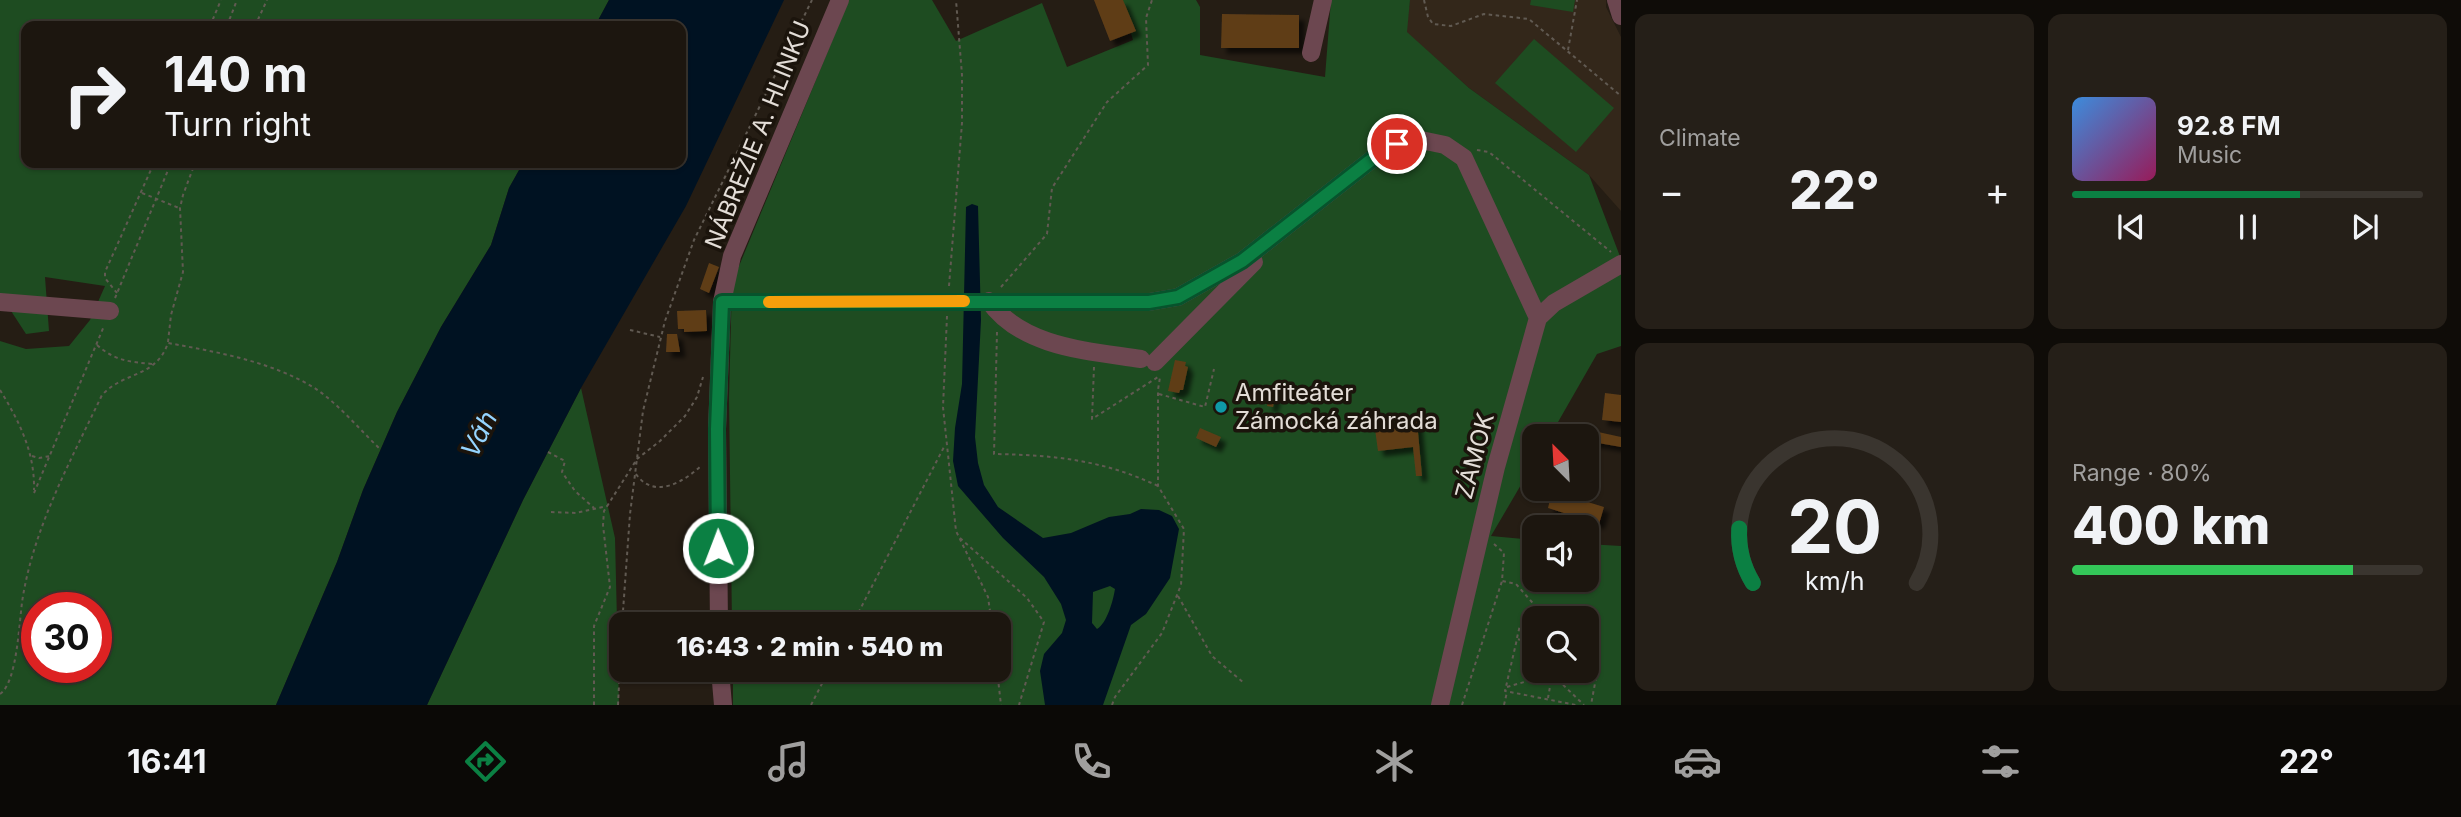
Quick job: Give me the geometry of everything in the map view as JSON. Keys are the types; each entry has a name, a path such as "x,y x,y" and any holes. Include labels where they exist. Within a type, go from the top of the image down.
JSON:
{"street":[{"name":"NÁBREŽIE A. HLINKU","path":"719,612 717,446 722,302 732,256 840,0"},
{"path":"1311,53 1323,0"},
{"path":"1616,0 1621,16"},
{"path":"722,302 956,301 990,305 1149,302 1178,297 1242,261 1371,160 1397,144 1421,141 1445,145 1464,158 1538,318 1554,303 1616,258"},
{"path":"990,305 1020,330 1052,343 1148,360 1259,257 1268,241"},
{"path":"0,302 110,311"},
{"name":"ZÁMOK","path":"1440,705 1496,467 1538,318"},
{"path":"721,682 723,705"}],"path":[{"path":"212,21 221,0"},
{"path":"229,21 237,0"},
{"path":"257,21 267,0"},
{"path":"623,612 630,514 643,411 661,338 687,257 812,0"},
{"path":"956,0 962,75 962,123 956,301 943,407 956,531 988,597 990,612"},
{"path":"1152,0 1146,18 1148,65 1107,102 1052,188 1047,234 990,305 994,454 1040,455 1099,464 1127,472 1158,486"},
{"path":"1424,0 1433,24 1451,26 1484,14 1529,19 1621,96"},
{"path":"1567,51 1577,0"},
{"path":"1445,145 1489,152 1616,258"},
{"path":"117,293 105,278 105,272 152,168"},
{"path":"0,390 21,426 31,456 34,493 169,168"},
{"path":"0,694 7,687 13,667 22,597 38,534 102,395 110,386 155,365 163,357 183,272 180,208 193,168"},
{"path":"141,193 180,208"},
{"path":"630,330 661,338"},
{"path":"168,343 264,365 312,387 381,450"},
{"path":"96,345 109,356 124,362 155,365"},
{"path":"1095,352 1092,419 1160,375 1158,486 1184,528 1181,585 1162,633 1112,705"},
{"path":"1158,394 1205,407 1214,369"},
{"path":"594,705 594,626 610,587 604,511 638,458 685,416 697,397 704,375"},
{"path":"859,612 947,443"},
{"path":"636,473 642,482 651,487 670,486 682,481 701,466 717,446"},
{"path":"548,452 565,461 562,472 575,491 594,508"},
{"path":"31,456 50,456"},
{"path":"551,512 576,513 608,505"},
{"path":"1462,705 1502,582 1504,553 1480,533"},
{"path":"960,538 1027,598 1044,622 1018,705"},
{"path":"1502,582 1516,584 1535,606"},
{"path":"1177,595 1212,656 1244,683"},
{"path":"1504,705 1520,625"},
{"path":"1517,639 1522,640"},
{"path":"618,705 619,682"},
{"path":"811,705 823,682"},
{"path":"998,682 1001,705"},
{"path":"1507,689 1525,683"},
{"path":"1547,699 1551,683"},
{"path":"1561,683 1584,705"},
{"path":"1591,705 1595,683"},
{"path":"1507,689 1576,705"}],"shaded area":[{"path":"1410,0 1606,0 1606,7 1621,37 1621,211 1589,175 1469,88 1406,32"}],"green space":[{"path":"0,0 609,0 598,21 21,21 21,168 520,168 509,188 491,245 441,327 397,412 276,705 0,705 0,341 26,349 69,346 90,320 105,286 45,277 49,331 26,334 0,294"},
{"path":"849,0 932,0 956,41 1042,3 1067,67 1133,40 1121,0 1196,0 1200,7 1200,55 1325,77 1331,0 1410,0 1407,32 1469,88 1589,175 1621,259 1621,346 1597,354 1557,424 1522,424 1522,483 1491,536 1522,539 1522,592 1599,592 1599,545 1621,546 1621,705 733,705 733,682 1011,682 1011,612 732,612 729,398 732,283"},
{"path":"1531,0 1575,0 1573,12 1530,5"},
{"path":"1534,39 1614,108 1576,152 1495,83"},
{"path":"581,388 615,538 617,612 609,612 609,682 618,682 619,705 427,705 523,500"}],"water":[{"name":"Váh","path":"609,0 784,0 686,206 581,388 523,500 427,705 276,705 397,412 441,327 491,245 509,188 520,168 686,168 686,21 598,21"},
{"path":"972,204 978,206 981,320 975,437 984,485 998,507 1043,538 1071,533 1109,517 1130,514 1141,509 1159,510 1172,516 1179,529 1170,578 1146,614 1131,625 1103,705 1045,705 1040,671 1044,654 1062,633 1066,620 1061,604 1044,577 1003,538 958,486 953,461 962,384 966,207","holes":["1110,586 1115,589 1107,617 1097,629 1092,623 1093,592"]}],"building":[{"path":"1094,0 1123,0 1136,31 1110,41"},
{"path":"1222,14 1299,15 1299,48 1221,48"},
{"path":"709,263 719,267 709,293 700,289"},
{"path":"706,310 707,331 684,332 684,329 678,329 677,311"},
{"path":"667,334 677,334 680,352 666,352"},
{"path":"1175,360 1186,362 1185,366 1188,367 1183,390 1179,393 1168,391"},
{"path":"1269,390 1276,391 1273,407 1267,406"},
{"path":"1605,393 1621,395 1621,422 1602,420"},
{"path":"1417,421 1422,476 1416,476 1413,447 1378,451 1375,429 1406,426 1406,422"},
{"path":"1200,428 1221,437 1216,447 1196,438"},
{"path":"1600,432 1621,437 1621,447 1600,443"},
{"path":"1550,501 1584,501 1604,507 1599,524 1599,515 1570,515 1548,508"}],"slow traffic":[{"path":"769,302 964,301"}],"place":[{"name":"Amfiteáter Zámocká záhrada","path":"1221,407"}],"route":[{"path":"718,548 717,429 722,302 1149,302 1178,297 1242,261 1371,160 1397,144"}]}
